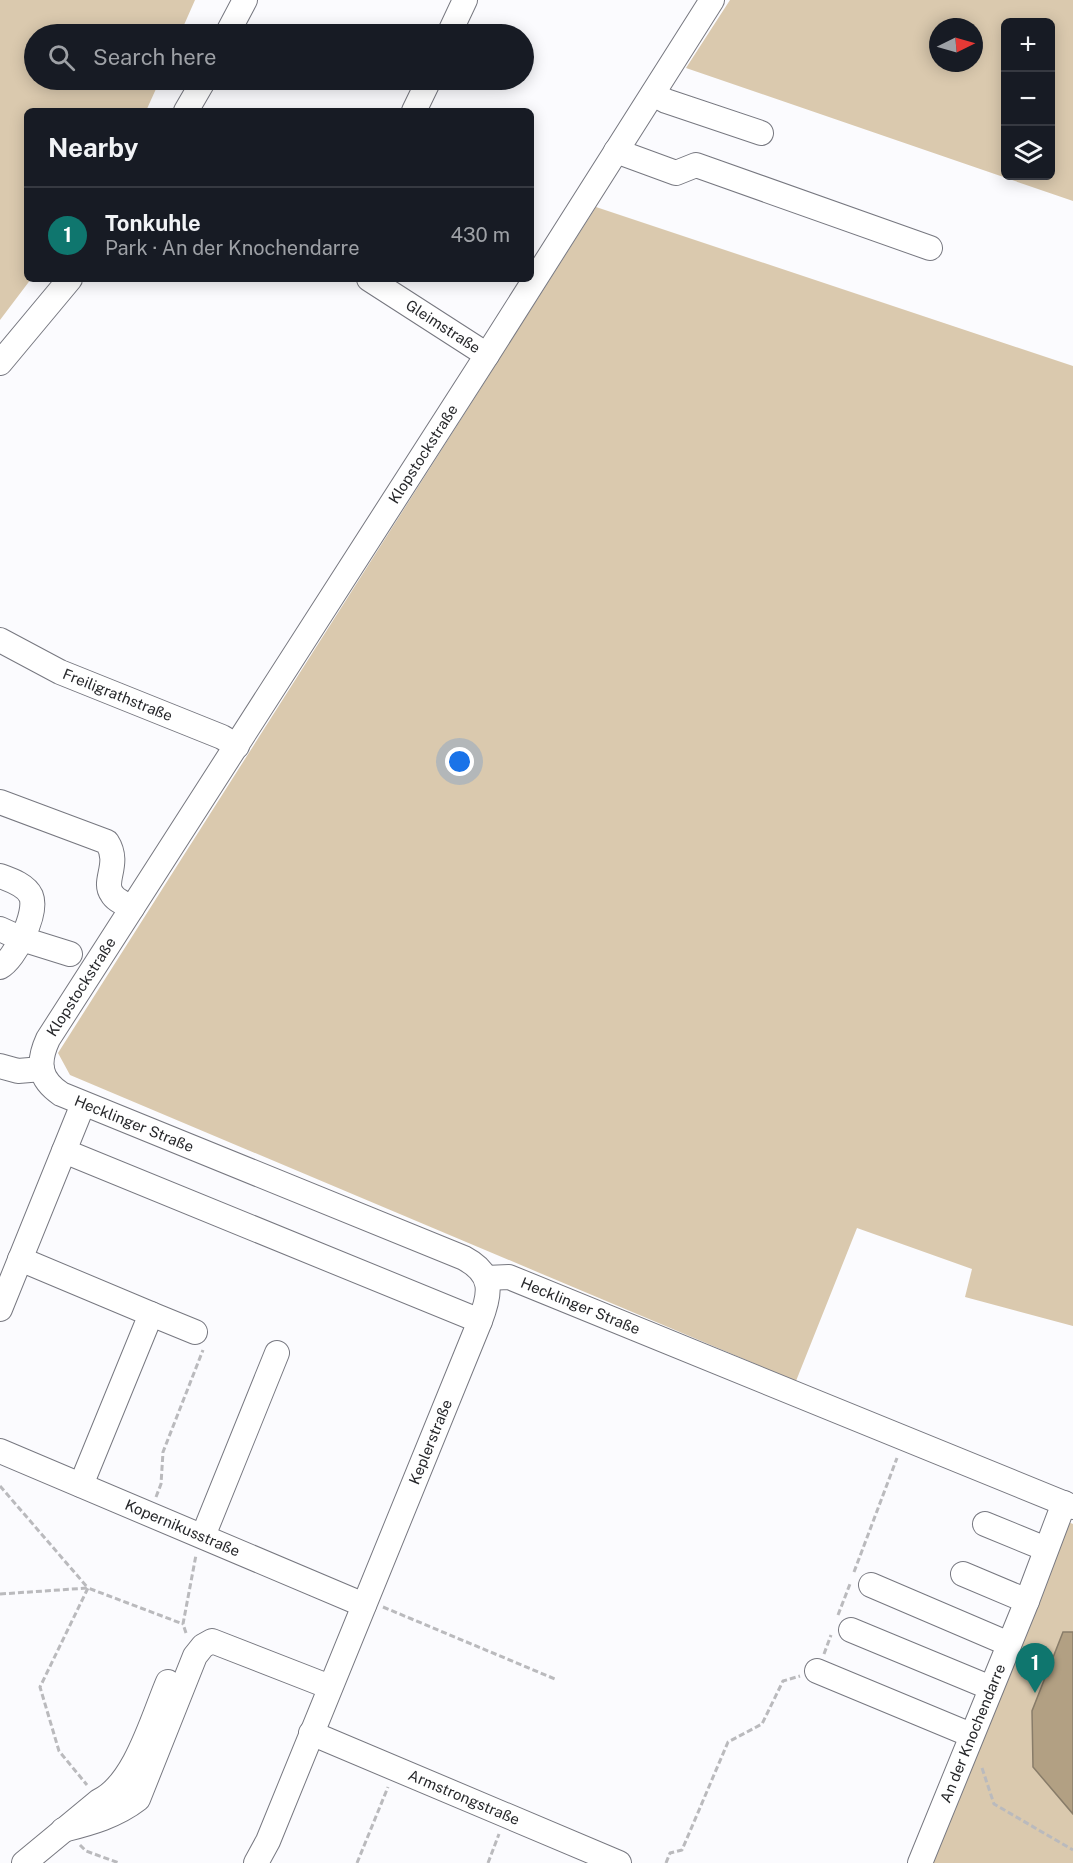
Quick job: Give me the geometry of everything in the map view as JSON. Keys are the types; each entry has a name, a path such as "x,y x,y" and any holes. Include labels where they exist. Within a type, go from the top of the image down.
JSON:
{"street":[{"path":"232,24 244,0"},
{"path":"454,24 465,0"},
{"name":"Klopstockstraße","path":"534,281 712,0"},
{"path":"188,108 198,90"},
{"path":"415,108 424,90"},
{"path":"653,94 666,101 761,133"},
{"path":"616,151 676,173 696,165 930,248"},
{"path":"0,363 68,282"},
{"name":"Gleimstraße","path":"374,282 487,355"},
{"name":"Klopstockstraße","path":"42,1069 41,1060 48,1039 533,282"},
{"name":"Freiligrathstraße","path":"0,640 60,672 222,737 237,746"},
{"path":"0,802 107,842 112,849 114,859 109,883 110,890 112,895 132,908"},
{"path":"0,876 18,883 30,894 33,905 22,939 5,964 0,967"},
{"path":"0,929 22,939 70,954"},
{"path":"0,1066 18,1071 42,1069"},
{"name":"Hecklinger Straße","path":"42,1069 51,1087 83,1104 464,1258 473,1263 486,1278 509,1276 1069,1505"},
{"path":"0,1309 83,1104"},
{"path":"64,1151 480,1321"},
{"path":"20,1259 195,1332"},
{"name":"Keplerstraße","path":"256,1863 268,1841 480,1321 488,1296 486,1278"},
{"path":"81,1485 151,1314"},
{"path":"203,1536 278,1353"},
{"name":"Kopernikusstraße","path":"0,1451 364,1605"},
{"name":"An der Knochendarre","path":"920,1863 1046,1549 1069,1505"},
{"path":"985,1524 1046,1549"},
{"path":"963,1574 1027,1601"},
{"path":"871,1585 1009,1644"},
{"path":"841,1624 991,1688"},
{"path":"197,1639 330,1687"},
{"path":"24,1863 99,1801 110,1796 124,1779 141,1748 179,1654 197,1639"},
{"path":"63,1830 105,1818 125,1809 138,1799 195,1656 197,1639"},
{"path":"817,1671 971,1735"},
{"name":"Armstrongstraße","path":"311,1733 619,1863"}],"path":[{"path":"150,1514 160,1484 163,1452 206,1343 195,1332"},
{"path":"666,1863 670,1853 682,1850 728,1742 762,1724 783,1681 817,1671 841,1624 905,1438"},
{"path":"0,1486 88,1588 197,1639 196,1556 203,1536"},
{"path":"0,1594 88,1588"},
{"path":"88,1588 40,1687 59,1751 99,1801"},
{"path":"364,1605 379,1605 555,1679"},
{"path":"981,1765 994,1804 1073,1850"},
{"path":"357,1863 396,1768"},
{"path":"488,1863 507,1816"},
{"path":"63,1830 86,1851 119,1863"}],"shaded area":[{"path":"0,0 195,0 184,24 24,24 24,90 155,90 147,108 24,108 24,282 29,282 0,320"},
{"path":"730,0 1073,0 1073,201 1012,180 1055,180 1055,18 1001,18 1001,176 686,68"},
{"path":"596,207 1073,366 1073,1326 965,1297 972,1269 857,1228 796,1381 70,1075 58,1053"},
{"path":"1068,1522 1073,1524 1073,1863 927,1863"},
{"path":"1063,1632 1073,1632 1073,1814 1033,1767 1032,1711"}],"place":[{"name":"Tonkuhle","path":"1035,1693"}]}
